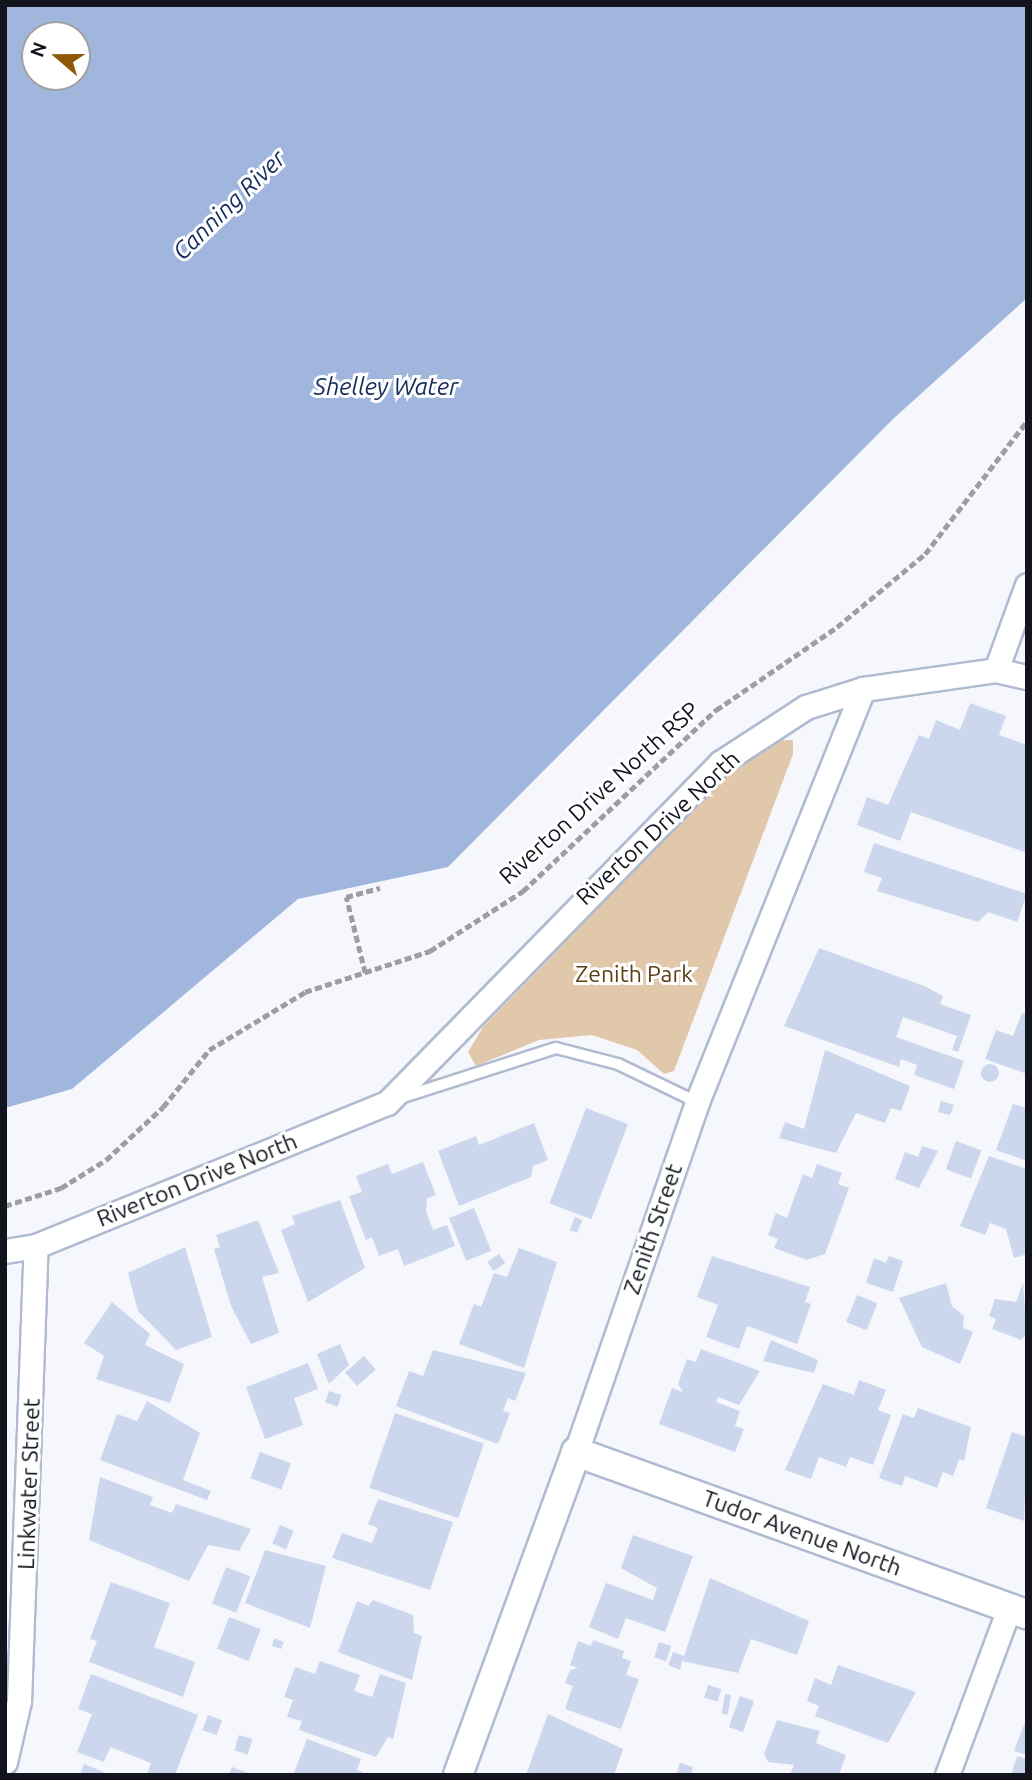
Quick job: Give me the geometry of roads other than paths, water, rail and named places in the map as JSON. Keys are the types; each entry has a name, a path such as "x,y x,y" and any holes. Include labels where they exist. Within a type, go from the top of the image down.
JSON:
{"street":[{"path":"1027,585 996,670 1027,677"},
{"name":"Riverton Drive North","path":"5,1251 36,1246 387,1103 720,763 806,707 863,689 996,670"},
{"name":"Zenith Street","path":"458,1775 576,1452 697,1102 863,689"},
{"name":"Linkwater Street","path":"5,1762 20,1687 36,1246"},
{"name":"Tudor Avenue North","path":"576,1452 1018,1611"},
{"path":"947,1775 1018,1611"}],"lane":[{"name":"Riverton Drive North","path":"387,1103 556,1048 618,1064 697,1102"}],"water":[{"name":"Shelley Water","path":"5,5 1027,5 1027,298 893,419 448,867 298,899 72,1089 5,1108"}],"water label":[{"name":"Canning River","path":"229,205"}],"park label":[{"name":"Zenith Park","path":"634,974"}]}
